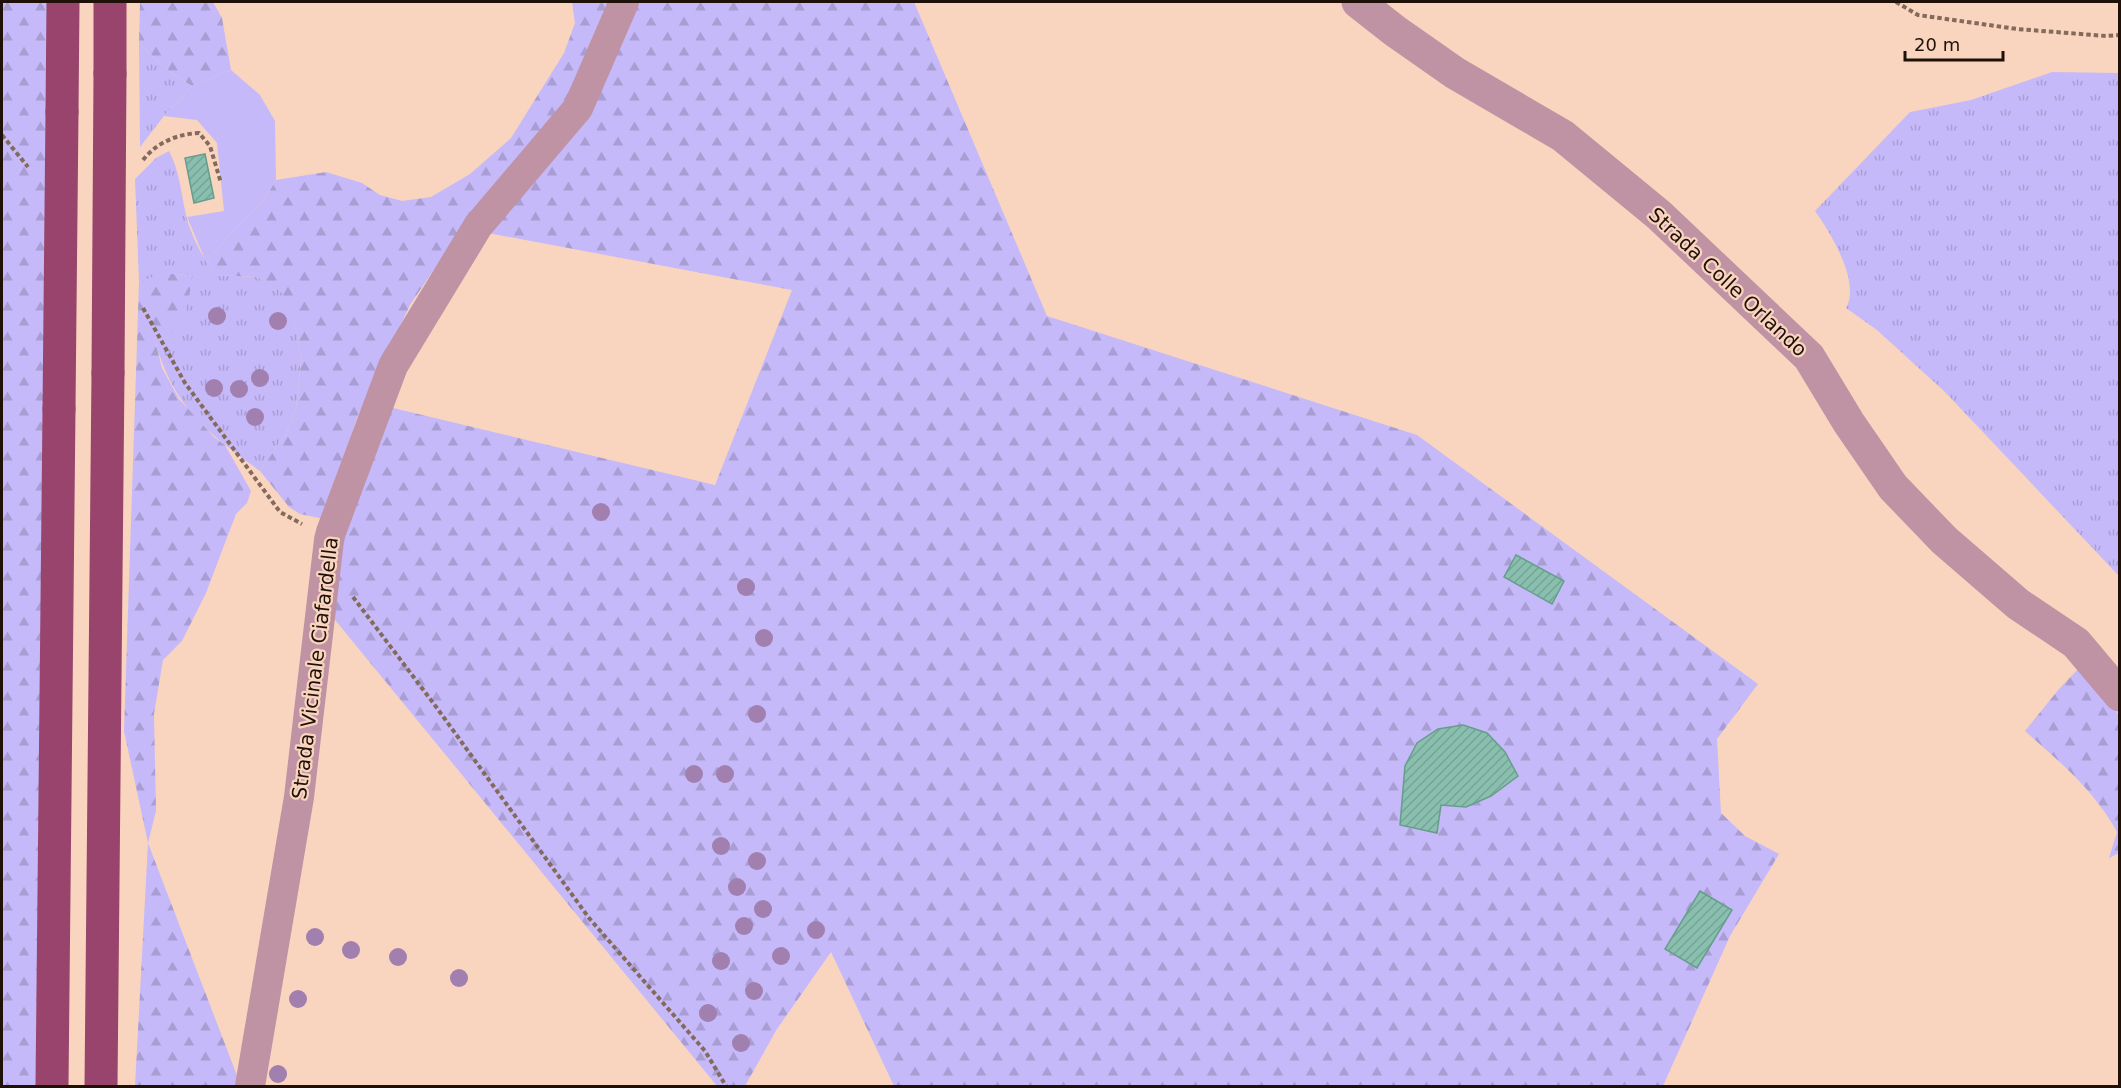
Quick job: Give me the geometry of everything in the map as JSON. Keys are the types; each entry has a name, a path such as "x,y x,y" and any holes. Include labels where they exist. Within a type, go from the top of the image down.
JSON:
{"highway":[{"path":"52,1086 63,2"},
{"path":"101,1086 110,2"}],"street":[{"name":"Strada Vicinale Ciafardella","path":"250,1086 299,797 329,546 393,366 478,226 578,108 624,2"},
{"name":"Strada Colle Orlando","path":"1358,2 1395,32 1455,73 1563,136 1659,215 1809,357 1849,423 1893,487 1944,540 2018,604 2076,643 2120,695"}],"path":[{"path":"1896,2 1918,15 2017,28 2106,36 2120,35"},
{"path":"142,162 149,152 166,141 183,134 199,134 210,146 221,183"},
{"path":"144,309 185,383 280,512 306,526 329,546 434,704 589,918 705,1051 726,1086"}],"green space":[{"path":"2,2 48,2 36,1086 2,1086"},
{"path":"140,2 213,2 222,18 231,70 192,86 174,75 139,44"},
{"path":"572,2 616,2 572,106 456,237 410,305 357,418 324,519 300,514 289,507 260,471 285,435 296,408 301,362 298,335 281,291 257,277 215,275 206,262 262,203 276,180 326,172 362,183 380,195 402,201 431,197 470,174 511,138 564,53 575,23"},
{"path":"633,2 914,2 1047,316 1417,435 1758,684 1717,739 1721,813 1745,836 1779,854 1730,936 1663,1086 894,1086 831,952 777,1029 745,1086 717,1086 331,615 341,535 389,407 715,485 792,290 488,233"},
{"path":"139,44 174,75 192,86 164,116 140,147"},
{"path":"231,70 260,95 275,121 276,180 262,203 206,262 187,217 224,211 217,143 197,120 164,116 192,86"},
{"path":"2052,72 2119,73 2119,576 1945,392 1877,330 1846,308 1850,297 1847,271 1835,244 1815,211 1910,112 1971,100"},
{"path":"169,151 178,175 191,231 215,275 257,277 281,290 298,335 301,362 296,408 285,435 260,471 209,431 183,403 173,386 156,344 192,276 165,275 139,282 135,179 156,158"},
{"path":"172,274 192,276 189,299 180,327 156,344 162,368 179,399 214,437 225,445 251,491 247,503 236,514 206,593 182,641 163,660 154,714 156,811 148,843 124,731 139,282 157,275"},
{"path":"2080,667 2119,715 2119,853 2109,858 2117,832 2108,817 2076,777 2025,731"},
{"path":"148,843 241,1086 135,1086"}],"building":[{"path":"205,154 214,198 194,203 185,158"},
{"path":"1516,555 1564,581 1552,604 1504,577"},
{"path":"1463,725 1487,733 1505,752 1518,776 1491,796 1466,807 1441,805 1437,833 1400,825 1405,766 1417,743 1438,729"},
{"path":"1700,891 1732,910 1697,968 1665,949"}]}
